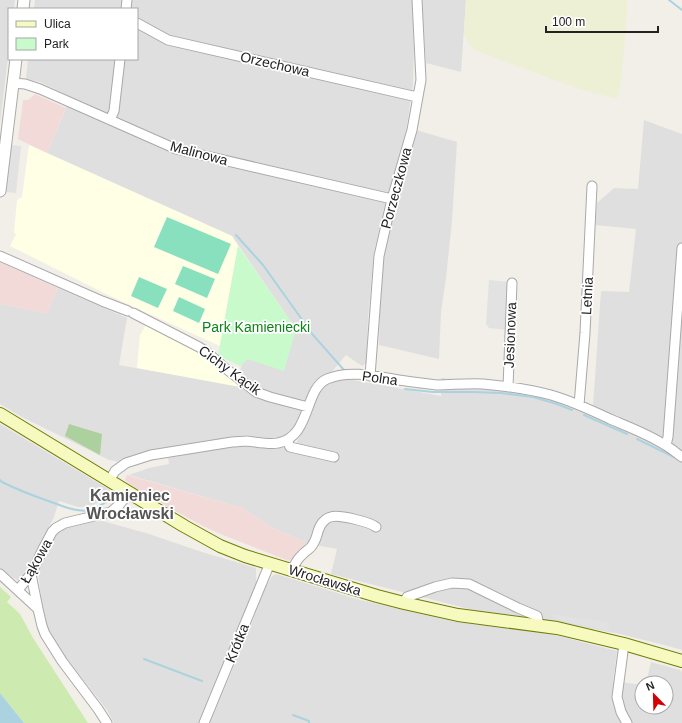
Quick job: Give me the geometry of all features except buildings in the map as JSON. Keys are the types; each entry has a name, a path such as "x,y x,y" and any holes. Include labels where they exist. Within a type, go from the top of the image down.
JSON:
{"main road":[{"name":"Wrocławska","path":"0,414 184,526 220,546 245,556 404,603 458,615 557,628 624,644 682,661"}],"street":[{"name":"Porzeczkowa","path":"370,376 378,256 392,199 412,130 420,80 417,0"},
{"name":"Orzechowa","path":"138,24 168,40 417,97"},
{"path":"0,191 16,60"},
{"path":"110,120 114,111 120,60"},
{"name":"Malinowa","path":"13,83 25,84 40,89 176,149 392,199"},
{"name":"Letnia","path":"579,405 585,332 592,186"},
{"path":"665,445 668,437 682,248"},
{"name":"Cichy Kącik","path":"0,256 102,301 131,312 199,347 256,392 308,407"},
{"name":"Jesionowa","path":"508,387 512,283"},
{"name":"Polna","path":"287,440 292,436 303,421 319,384 332,377 347,374 436,385 482,384 538,392 579,405 634,428 665,445 682,457"},
{"path":"108,481 115,471 126,463 151,455 232,442 246,441 277,443 287,440 290,447 334,457"},
{"name":"Łąkowa","path":"38,609 18,590 31,574 52,532 65,523 111,512 129,493"},
{"path":"292,570 297,559 313,544 322,523 330,517 336,516 356,520 373,524 376,527"},
{"name":"Krótka","path":"204,723 270,563"},
{"path":"0,574 18,590"},
{"path":"31,574 45,634 62,661 107,723"},
{"path":"404,603 407,596 435,587 452,583 469,584 537,616 539,625"},
{"path":"624,644 617,697 621,712 627,723"}],"shaded area":[{"path":"0,0 15,0 14,8 8,8 8,57 0,123"},
{"path":"35,0 412,0 414,50 413,85 406,131 384,208 374,252 368,318 366,363 362,366 346,355 330,374 316,381 308,400 291,399 255,388 240,373 241,366 247,358 296,329 232,236 47,153 71,97 40,82 26,79 28,60 138,60 138,8 34,8"},
{"path":"422,0 466,0 461,72 426,63"},
{"path":"466,0 627,0 622,71 617,99 579,89 475,50 469,45 464,34"},
{"path":"35,94 66,108 47,153 18,139 23,100 28,100"},
{"path":"644,120 682,134 682,650 620,634 528,617 485,613 331,574 337,549 310,544 273,528 242,508 129,475 149,468 169,464 168,458 244,444 281,447 296,444 321,387 328,383 348,379 441,396 441,378 504,383 593,406 601,291 629,292 636,229 595,225 597,203 614,188 638,189"},
{"path":"416,130 457,142 452,221 441,312 439,359 379,345 383,251"},
{"path":"10,145 21,146 16,193 5,192"},
{"path":"29,145 232,236 238,246 220,346 108,295 10,246 16,234 14,233 17,200 22,197"},
{"path":"0,262 58,288 47,313 0,304"},
{"path":"489,280 509,282 507,330 489,328 486,324"},
{"path":"58,288 127,318 119,365 238,386 257,398 298,408 302,412 299,422 292,432 282,438 274,439 246,435 150,452 121,462 109,460 22,417 0,404 0,304 47,313"},
{"path":"146,324 206,356 240,387 137,368 140,334"},
{"path":"0,424 110,490 98,503 87,507 78,507 59,501 54,517 20,582 0,569"},
{"path":"127,475 242,508 273,528 310,544 289,561 209,529 188,518 135,488 125,480"},
{"path":"103,521 256,568 256,583 231,653 199,723 114,723 107,710 50,637 44,621 38,572 52,540 56,534 79,523"},
{"path":"276,574 360,600 456,622 547,633 617,651 613,681 634,684 634,715 674,715 674,675 648,675 651,662 680,670 682,672 682,723 210,723 266,586 272,576"},
{"path":"555,614 579,619 583,617 609,623 608,631 554,619"}],"green space":[{"path":"167,217 231,244 218,274 154,247"},
{"name":"Park Kamieniecki","path":"238,246 296,329 284,371 247,359 241,366 218,356"},
{"path":"183,266 215,279 207,298 175,284"},
{"path":"139,277 167,289 158,308 131,296"},
{"path":"179,297 205,309 199,323 173,311"},
{"path":"69,424 102,434 100,455 65,436"},
{"path":"0,587 11,597 7,602 20,614 33,638 88,723 24,723 0,693"}],"water":[{"path":"0,693 24,723 0,723"}],"waterway":[{"path":"669,0 682,10"},
{"path":"236,235 263,265 313,335 344,370"},
{"path":"405,389 433,392 501,393 533,397 572,410"},
{"path":"584,415 627,434"},
{"path":"637,439 676,458"},
{"path":"0,480 32,495 80,511 97,508 114,496"},
{"path":"144,659 202,681"},
{"path":"293,715 309,721 309,723"}],"district":[{"name":"Kamieniec Wrocławski","path":"130,504"}]}
